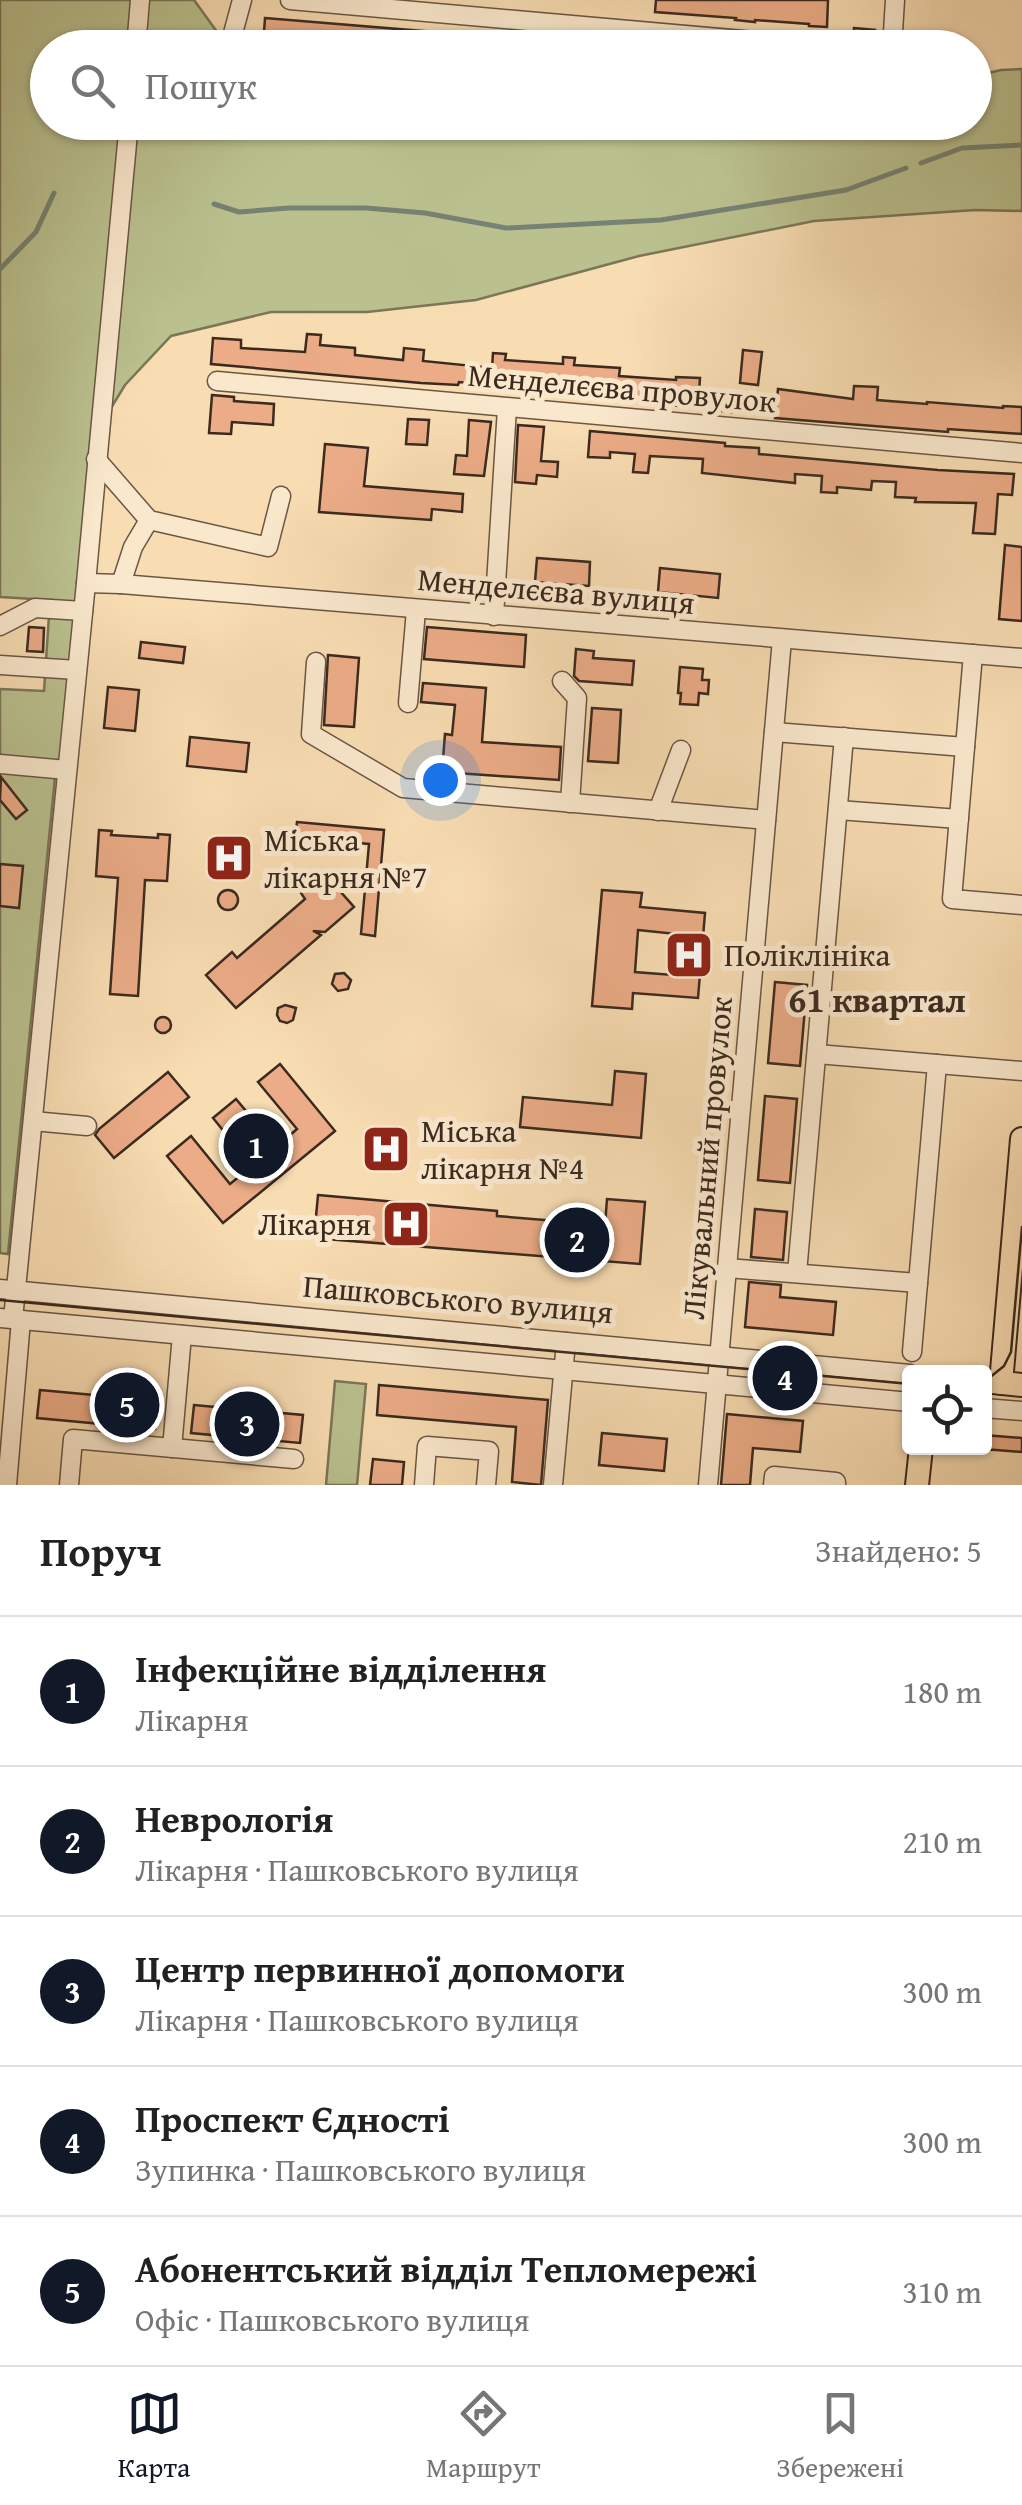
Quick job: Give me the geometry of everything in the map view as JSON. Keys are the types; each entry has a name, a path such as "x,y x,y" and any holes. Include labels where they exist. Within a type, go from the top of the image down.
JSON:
{"main road":[{"path":"1007,1385 1022,1140"},
{"path":"918,1485 920,1455"}],"street":[{"path":"138,30 140,0"},
{"path":"234,30 242,0"},
{"path":"290,0 629,30"},
{"path":"894,30 896,0"},
{"path":"7,1485 11,1319 8,1290 33,1120 126,140"},
{"name":"Менделєєва провулок","path":"216,381 1022,453"},
{"path":"494,616 507,408"},
{"path":"96,458 149,520 268,547 281,496"},
{"path":"121,584 133,548 149,520"},
{"name":"Менделєєва вулиця","path":"86,583 1022,658"},
{"path":"0,626 35,608 83,611"},
{"path":"408,703 416,610"},
{"name":"Лікувальний провулок","path":"708,1485 782,639"},
{"path":"973,654 952,899 1022,904"},
{"path":"316,662 311,734 403,788 766,820"},
{"path":"0,665 77,670"},
{"path":"562,681 577,698 570,803"},
{"path":"774,732 965,747"},
{"path":"798,1273 844,737"},
{"path":"658,811 681,750"},
{"path":"0,764 67,770"},
{"path":"838,810 959,819"},
{"path":"816,1054 1022,1070"},
{"path":"912,1352 938,1064"},
{"path":"33,1120 88,1126"},
{"path":"727,1268 918,1283"},
{"name":"Пашковського вулиця","path":"8,1290 902,1373"},
{"name":"Пашковського вулиця","path":"11,1319 902,1401"},
{"path":"172,1448 182,1335"},
{"path":"554,1485 566,1342"},
{"path":"992,1408 1007,1385 1021,1412"},
{"path":"992,1409 1021,1412"},
{"path":"69,1485 73,1439 294,1459"},
{"path":"424,1485 427,1446 489,1451 486,1485"},
{"path":"773,1485 774,1476 836,1485"}],"green space":[{"path":"0,0 194,0 216,30 30,30 30,140 992,140 992,72 1022,69 1022,211 975,210 814,221 639,256 476,300 367,312 271,312 171,336 125,385 100,426 62,767 0,760 0,689 44,691 50,600 0,597"},
{"path":"0,772 55,777 8,1254 0,1253"},
{"path":"335,1381 366,1384 357,1485 326,1485"}],"building":[{"path":"656,0 828,0 827,27 655,12"},
{"path":"265,18 410,30 264,30"},
{"path":"307,334 321,335 320,345 355,348 355,355 403,360 404,348 424,350 423,361 492,368 493,353 506,354 505,360 563,364 563,357 575,358 574,365 620,368 619,376 700,378 699,393 734,396 732,412 635,401 635,397 211,364 213,338 241,340 241,348 305,352"},
{"path":"743,350 762,352 758,385 740,383"},
{"path":"854,386 878,387 877,400 1022,407 1022,434 775,418 778,389 853,399"},
{"path":"212,395 274,404 273,425 232,422 231,434 209,433"},
{"path":"408,419 429,420 427,445 406,444"},
{"path":"469,420 491,422 484,476 454,474 456,455 467,456"},
{"path":"518,425 544,427 541,461 558,462 557,477 537,475 536,484 515,482"},
{"path":"590,431 725,443 759,448 759,454 1014,474 1012,495 998,494 995,534 973,533 976,503 915,502 916,498 895,497 896,482 872,481 871,490 837,487 837,493 821,492 822,476 795,474 795,483 702,473 703,459 650,456 648,473 633,472 635,454 610,452 610,458 588,457"},
{"path":"325,444 368,448 364,486 463,494 462,512 432,509 431,520 319,512"},
{"path":"1005,545 1022,547 1022,621 999,619"},
{"path":"537,558 590,562 589,586 535,582"},
{"path":"660,568 720,574 718,598 658,592"},
{"path":"29,627 44,628 43,652 27,651"},
{"path":"427,627 526,635 524,667 424,659"},
{"path":"141,642 185,647 183,663 139,658"},
{"path":"576,649 594,651 593,658 634,661 632,685 579,681 574,676"},
{"path":"328,655 359,658 354,727 324,725"},
{"path":"680,667 703,669 702,680 709,680 708,694 699,693 698,705 680,704"},
{"path":"423,683 486,688 482,742 561,747 559,780 442,772 445,734 452,735 455,705 421,702"},
{"path":"108,687 139,690 135,731 104,728"},
{"path":"592,708 621,710 618,763 588,761"},
{"path":"190,737 249,743 246,772 187,766"},
{"path":"1,777 27,810 16,819 0,800"},
{"path":"297,822 384,830 375,936 361,934 369,844 295,838"},
{"path":"99,830 112,831 111,835 170,835 167,881 145,880 138,996 110,994 118,878 96,876"},
{"path":"0,864 23,866 19,908 0,906"},
{"path":"324,873 354,907 325,932 313,931 321,935 236,1008 206,975 232,952 237,958 305,899 301,893"},
{"path":"228,890 238,900 228,910 218,900"},
{"path":"602,890 642,893 640,907 705,913 698,998 633,993 632,1009 592,1006","holes":["638,930 677,934 673,975 635,972"]},
{"path":"344,973 351,980 348,989 338,991 332,984 335,974"},
{"path":"775,982 807,985 800,1066 768,1063"},
{"path":"278,1008 296,1008 293,1020 287,1023 277,1015"},
{"path":"163,1017 171,1025 163,1033 155,1025"},
{"path":"280,1064 335,1131 223,1223 167,1156 191,1136 230,1184 252,1166 213,1118 236,1099 276,1147 297,1129 258,1082"},
{"path":"615,1071 646,1074 641,1138 520,1127 523,1097 612,1105"},
{"path":"168,1072 189,1097 114,1158 95,1135"},
{"path":"765,1096 797,1099 790,1183 758,1180"},
{"path":"318,1195 605,1225 607,1199 645,1202 640,1264 314,1238"},
{"path":"755,1209 787,1212 783,1260 751,1257"},
{"path":"749,1282 781,1285 780,1297 836,1302 833,1335 745,1327"},
{"path":"379,1385 548,1400 541,1485 512,1482 516,1427 377,1415"},
{"path":"40,1390 158,1401 155,1429 37,1418"},
{"path":"194,1405 303,1415 300,1443 191,1433"},
{"path":"727,1414 803,1421 800,1452 753,1448 750,1485 721,1485"},
{"path":"602,1433 667,1439 664,1471 599,1465"},
{"path":"992,1436 1022,1438 1022,1452 992,1450"},
{"path":"373,1459 404,1462 402,1485 370,1485"}],"waterway":[{"path":"921,163 962,148 1022,145"},
{"path":"214,204 239,212 366,208 425,213 506,228 661,220 846,190 906,168"},
{"path":"0,269 36,232 54,193"}],"tram line":[{"path":"992,1376 1004,1366 1011,1352 1022,1227"},
{"path":"0,1300 902,1383"}],"place":[{"name":"Міська лікарня №7","path":"229,858"},
{"name":"Поліклініка","path":"689,955"},
{"name":"Інфекційне відділення","path":"256,1146"},
{"name":"Міська лікарня №4","path":"386,1149"},
{"name":"Лікарня","path":"406,1224"},
{"name":"Неврологія","path":"577,1240"},
{"name":"Проспект Єдності","path":"785,1378"},
{"name":"Абонентський відділ Тепломережі","path":"127,1405"},
{"name":"Центр первинної допомоги","path":"247,1424"}],"district":[{"name":"61 квартал","path":"877,1000"}]}
